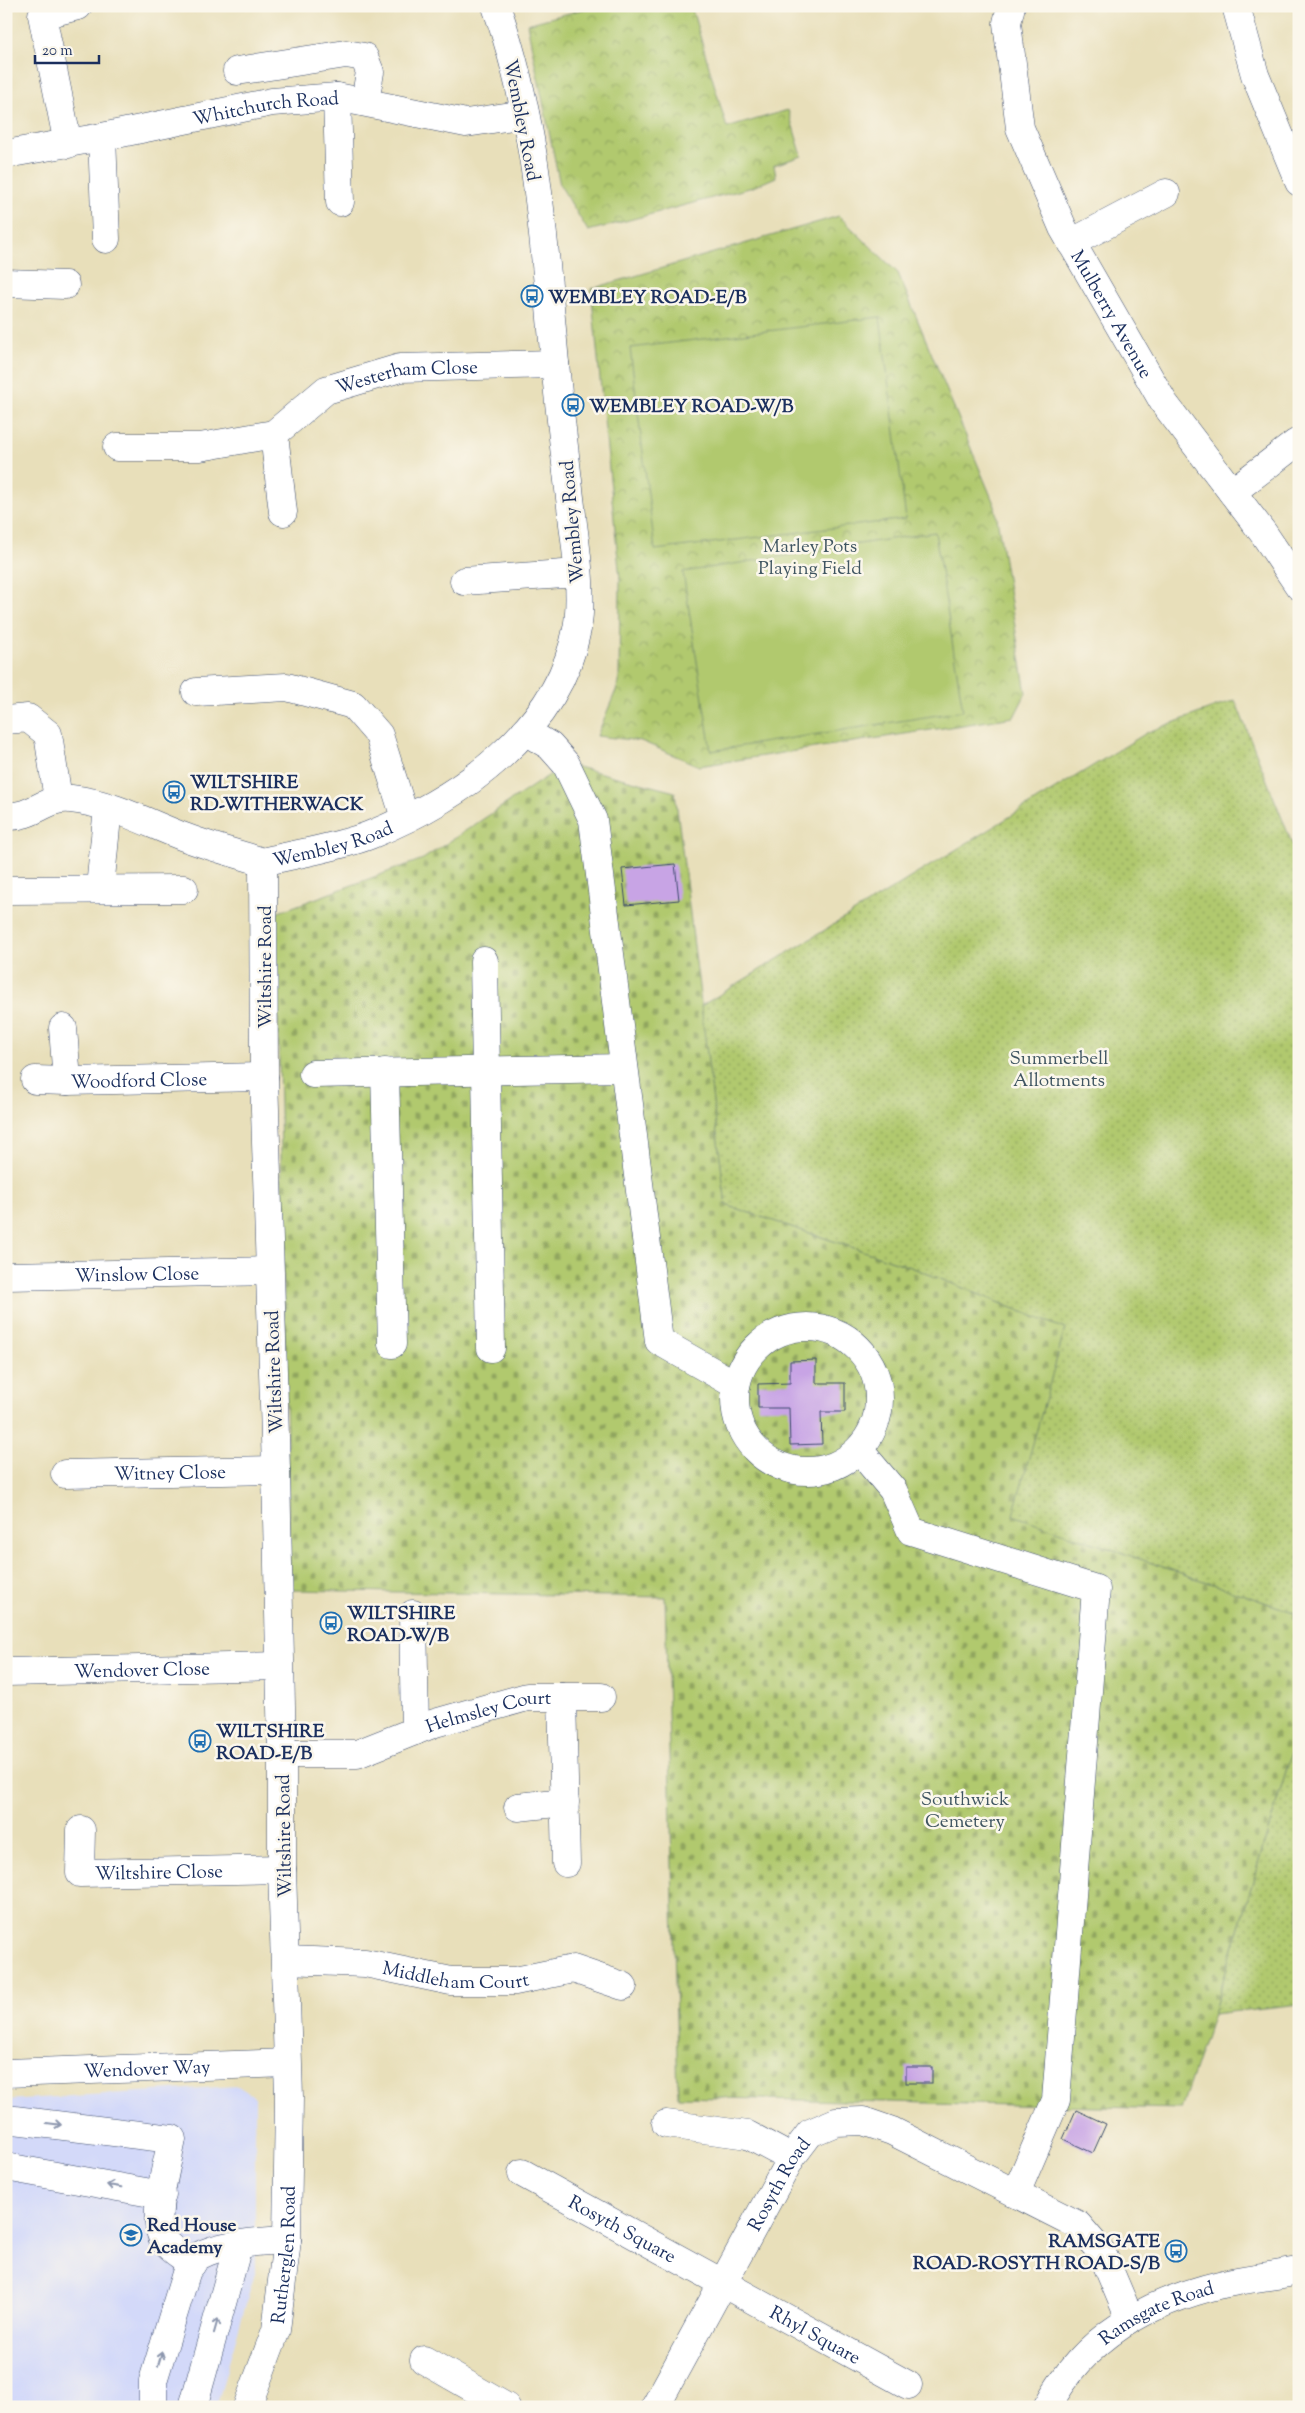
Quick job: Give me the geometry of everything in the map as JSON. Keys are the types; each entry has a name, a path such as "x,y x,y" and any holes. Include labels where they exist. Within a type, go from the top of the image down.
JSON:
{"street":[{"path":"68,144 42,15 78,6"},
{"name":"Wembley Road","path":"263,862 368,836 453,794 488,768 525,731 560,683 577,628 578,573 555,364 548,268 525,114 510,48 496,6"},
{"name":"Mulberry Avenue","path":"1011,6 1007,23 1020,128 1072,242 1164,403 1264,534 1299,586"},
{"path":"1236,6 1255,75 1299,182"},
{"path":"237,71 346,54 364,57 370,72 365,102"},
{"path":"337,97 340,202"},
{"name":"Whitchurch Road","path":"6,154 68,144 272,102 337,97 466,123 525,114"},
{"path":"102,137 106,239"},
{"path":"1072,242 1166,194"},
{"path":"6,283 65,285"},
{"name":"Westerham Close","path":"274,434 326,390 400,368 555,364"},
{"path":"117,447 200,447 274,434 283,512"},
{"path":"1232,492 1296,443"},
{"path":"464,581 578,573"},
{"path":"196,692 287,687 353,705 379,735 405,818"},
{"path":"6,720 28,718 48,734 58,799"},
{"path":"525,731 550,746 566,764 593,820 659,1341 736,1385"},
{"path":"6,816 20,817 58,799 71,799 119,809 180,835 263,862"},
{"path":"100,888 108,807"},
{"name":"Wiltshire Road","path":"263,862 264,1077 276,1470 282,1754 282,1869 289,2097"},
{"path":"6,890 184,889"},
{"path":"484,961 491,1348"},
{"name":"Woodford Close","path":"63,1028 67,1081 264,1077"},
{"path":"313,1074 624,1068"},
{"path":"385,1072 392,1344"},
{"path":"35,1080 67,1081"},
{"name":"Winslow Close","path":"6,1276 269,1271"},
{"path":"806,1327 830,1330 851,1342 868,1360 878,1382 879,1406 873,1430 858,1450 840,1464 818,1470 795,1470 774,1463 755,1449 742,1430 736,1408 736,1385 745,1362 761,1343 782,1331 806,1327"},
{"path":"858,1450 893,1490 911,1531 1096,1589 1056,2100 1016,2193"},
{"name":"Witney Close","path":"65,1474 276,1470"},
{"name":"Helmsley Court","path":"414,1614 415,1731"},
{"name":"Wendover Close","path":"6,1672 279,1666"},
{"name":"Helmsley Court","path":"282,1754 357,1754 415,1731 527,1697 601,1697"},
{"name":"Helmsley Court","path":"562,1697 566,1863"},
{"path":"518,1806 564,1802"},
{"name":"Wiltshire Close","path":"81,1830 80,1873 282,1869"},
{"name":"Middleham Court","path":"286,1960 365,1963 451,1980 515,1981 573,1969 623,1986"},
{"name":"Wendover Way","path":"6,2073 287,2063"},
{"name":"Rutherglen Road","path":"247,2407 276,2330 287,2240 289,2097"},
{"path":"6,2119 172,2139 158,2221 164,2242 192,2264"},
{"name":"Rosyth Road","path":"654,2407 791,2158 810,2133 836,2122 863,2121 892,2131 1078,2225 1102,2253 1130,2319"},
{"path":"666,2124 748,2135 791,2158"},
{"path":"6,2167 162,2195"},
{"name":"Rosyth Square","path":"522,2173 722,2285"},
{"path":"153,2407 153,2382 187,2270 197,2258 212,2250 287,2240"},
{"path":"193,2407 238,2246"},
{"name":"Ramsgate Road","path":"1047,2407 1060,2382 1088,2349 1130,2319 1165,2301 1224,2284 1299,2271"},
{"name":"Rhyl Square","path":"722,2285 908,2385"},
{"path":"424,2360 506,2407"}],"shaded area":[{"name":"Red House Academy","path":"238,2086 255,2097 255,2273 216,2407 6,2407 6,2100"}],"green space":[{"path":"595,6 686,6 692,9 727,128 788,110 802,156 774,165 776,177 753,187 588,231 560,185 527,24"},
{"name":"Marley Pots Playing Field","path":"839,216 898,273 995,506 1026,693 1014,717 699,766 641,741 597,736 619,683 620,579 591,289"},
{"path":"880,317 906,519 655,550 630,348"},
{"path":"935,532 963,711 711,751 683,572"},
{"name":"Summerbell Allotments","path":"1235,700 1299,861 1299,1614 1013,1515 1065,1329 911,1267 726,1205 701,1006 1148,732"},
{"name":"Southwick Cemetery","path":"566,764 675,792 726,1205 911,1267 1065,1329 1014,1515 1299,1614 1299,1728 1213,2014 1181,2109 678,2097 665,1597 290,1590 276,913 423,859"},
{"path":"1299,1728 1299,2004 1213,2014"}],"building":[{"path":"675,864 679,900 626,905 622,869"},
{"path":"816,1360 816,1383 845,1383 845,1412 821,1412 822,1444 790,1445 789,1408 758,1408 758,1384 790,1383 790,1361"},
{"path":"906,2067 932,2067 932,2083 906,2083"},
{"path":"1076,2110 1106,2124 1093,2153 1063,2139"}],"place":[{"name":"WEMBLEY ROAD-E/B","path":"532,296"},
{"name":"WEMBLEY ROAD-W/B","path":"573,405"},
{"name":"WILTSHIRE RD-WITHERWACK","path":"174,792"},
{"name":"WILTSHIRE ROAD-W/B","path":"331,1623"},
{"name":"WILTSHIRE ROAD-E/B","path":"200,1741"},
{"name":"Red House Academy","path":"131,2235"},
{"name":"RAMSGATE ROAD-ROSYTH ROAD-S/B","path":"1176,2251"}]}
